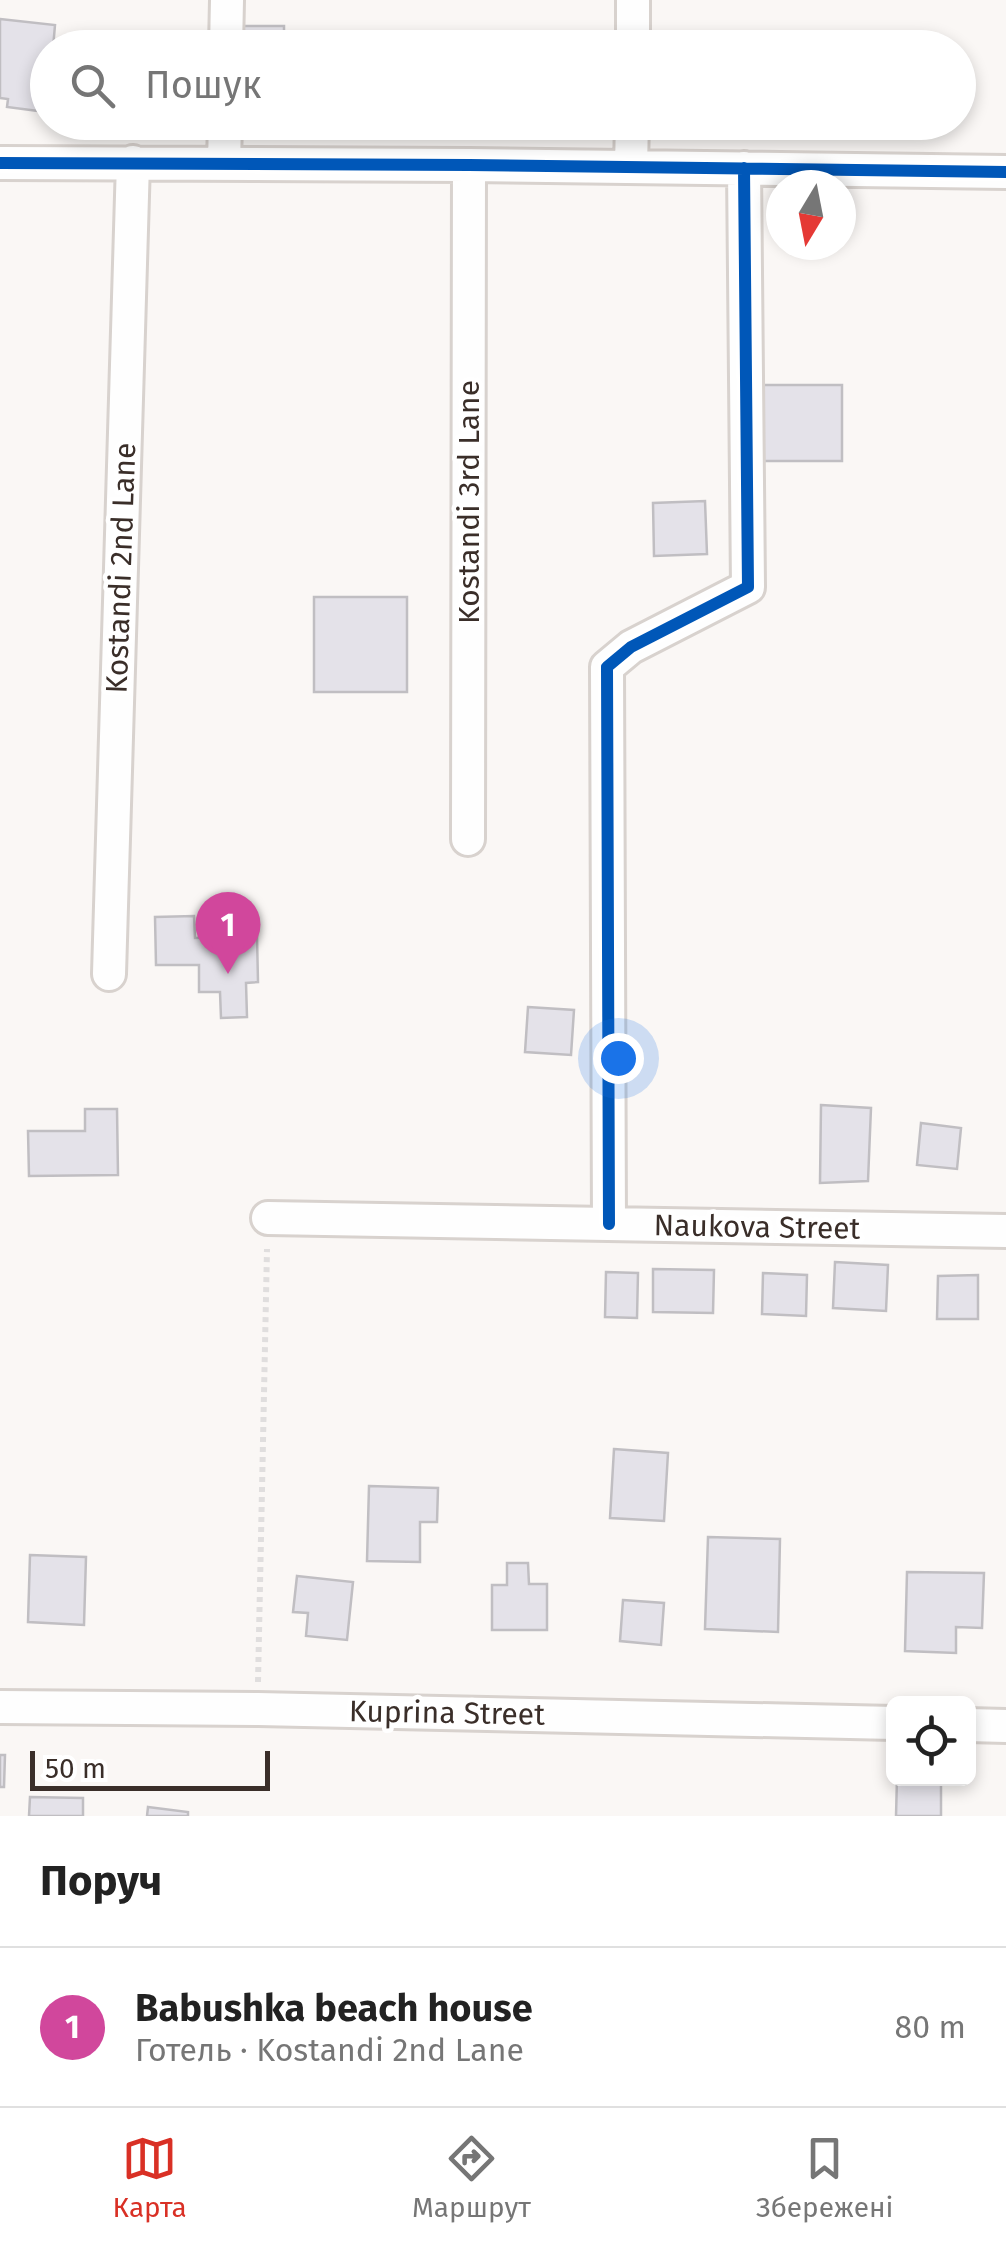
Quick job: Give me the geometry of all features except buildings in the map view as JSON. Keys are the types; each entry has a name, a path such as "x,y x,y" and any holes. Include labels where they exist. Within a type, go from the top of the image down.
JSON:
{"street":[{"path":"226,30 227,0"},
{"path":"633,0 633,30"},
{"path":"224,162 225,140"},
{"path":"631,166 632,140"},
{"name":"Kostandi 2nd Lane","path":"109,974 133,162"},
{"path":"0,163 224,162 1006,172"},
{"name":"Kostandi 3rd Lane","path":"468,839 469,165"},
{"path":"609,1224 606,667 631,647 748,587 744,168"},
{"name":"Naukova Street","path":"268,1218 1006,1231"},
{"name":"Kuprina Street","path":"0,1706 886,1723"},
{"path":"976,1725 1006,1726"}],"path":[{"path":"258,1708 268,1218"}],"cycle path":[{"path":"0,163 1006,172"},
{"path":"609,1224 607,667 631,647 748,587 744,168"}],"place":[{"name":"Babushka beach house","path":"228,974"}]}
